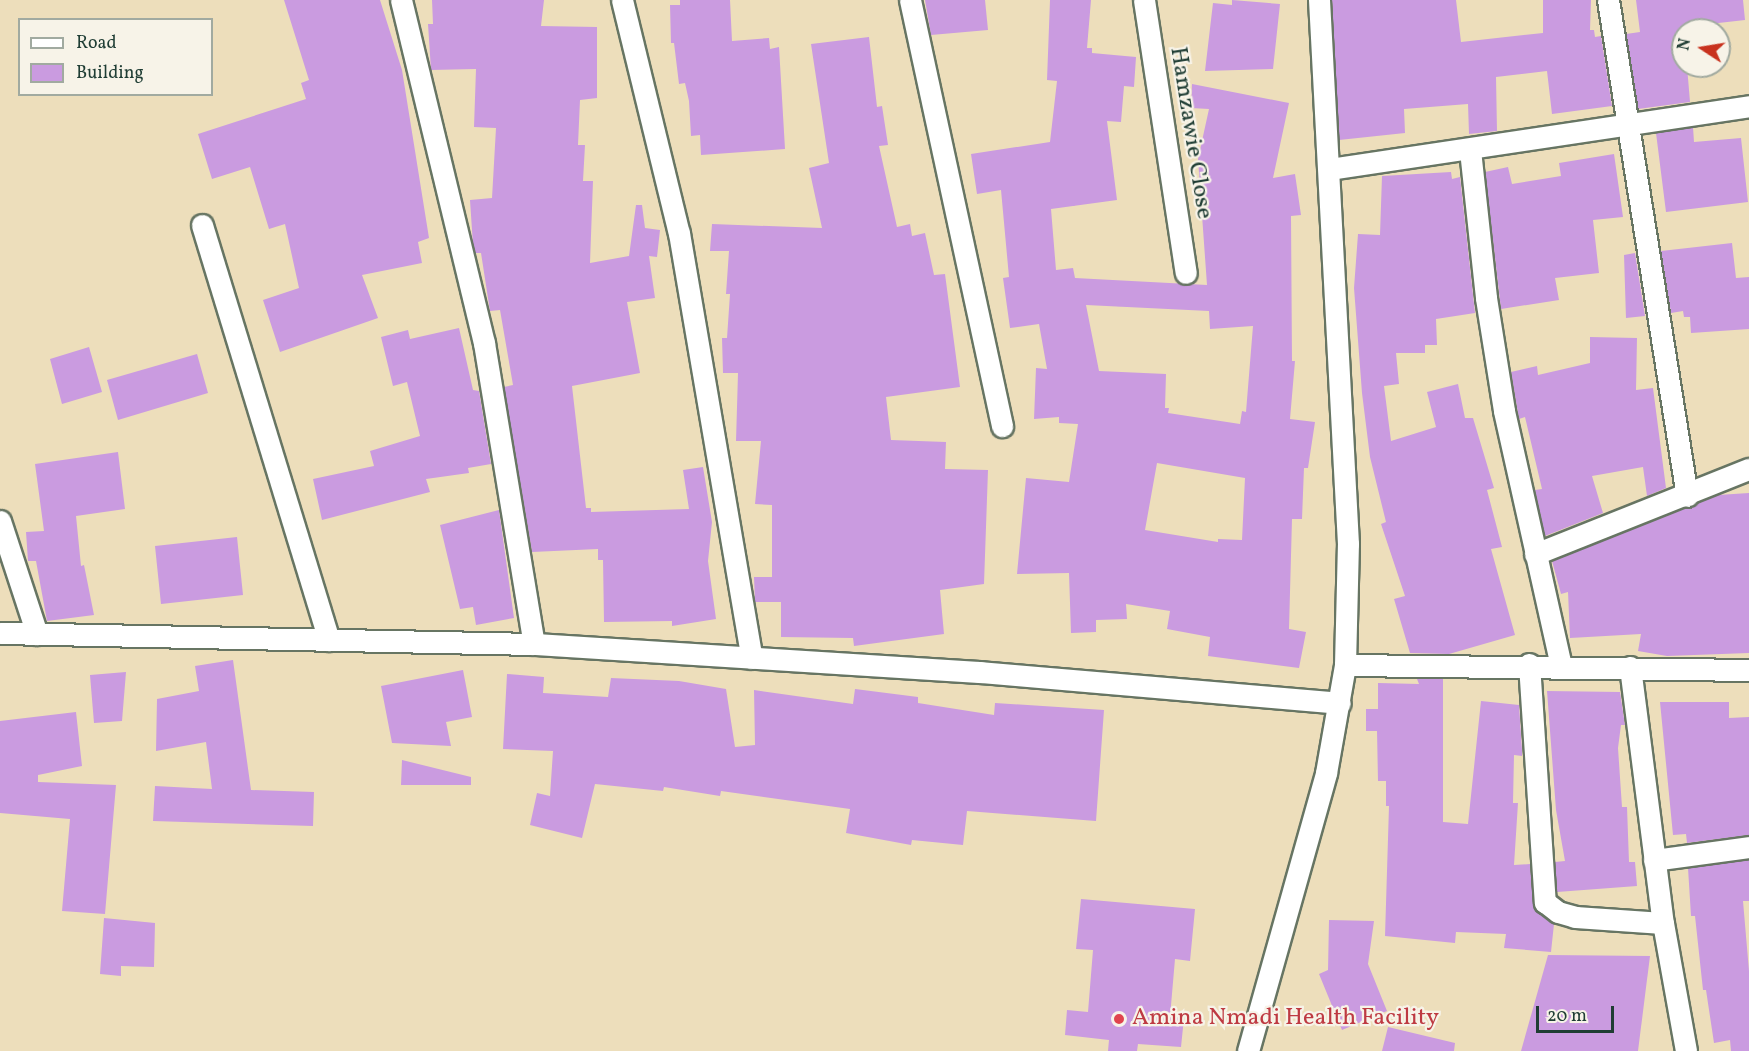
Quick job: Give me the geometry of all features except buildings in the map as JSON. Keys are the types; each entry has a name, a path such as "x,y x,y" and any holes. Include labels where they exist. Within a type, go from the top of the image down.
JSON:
{"street":[{"path":"401,0 484,343 534,644"},
{"path":"622,0 679,233 752,658"},
{"path":"910,0 1002,426"},
{"name":"Hamzawie Close","path":"1143,0 1186,273"},
{"path":"1248,1051 1326,773 1345,665 1348,544 1319,0"},
{"path":"1608,0 1687,496"},
{"path":"1329,170 1749,106"},
{"path":"1470,150 1489,321 1504,411 1561,665"},
{"path":"202,225 329,640"},
{"path":"1535,554 1687,496 1749,469"},
{"path":"0,521 37,634"},
{"path":"0,633 534,644 980,672 1340,703"},
{"path":"1345,665 1529,664 1749,670"},
{"path":"1529,664 1545,902 1558,912 1575,917 1663,923"},
{"path":"1630,667 1663,923 1686,1051"},
{"path":"1654,860 1749,847"}],"place":[{"name":"Amina Nmadi Health Facility","path":"1119,1019"}]}
